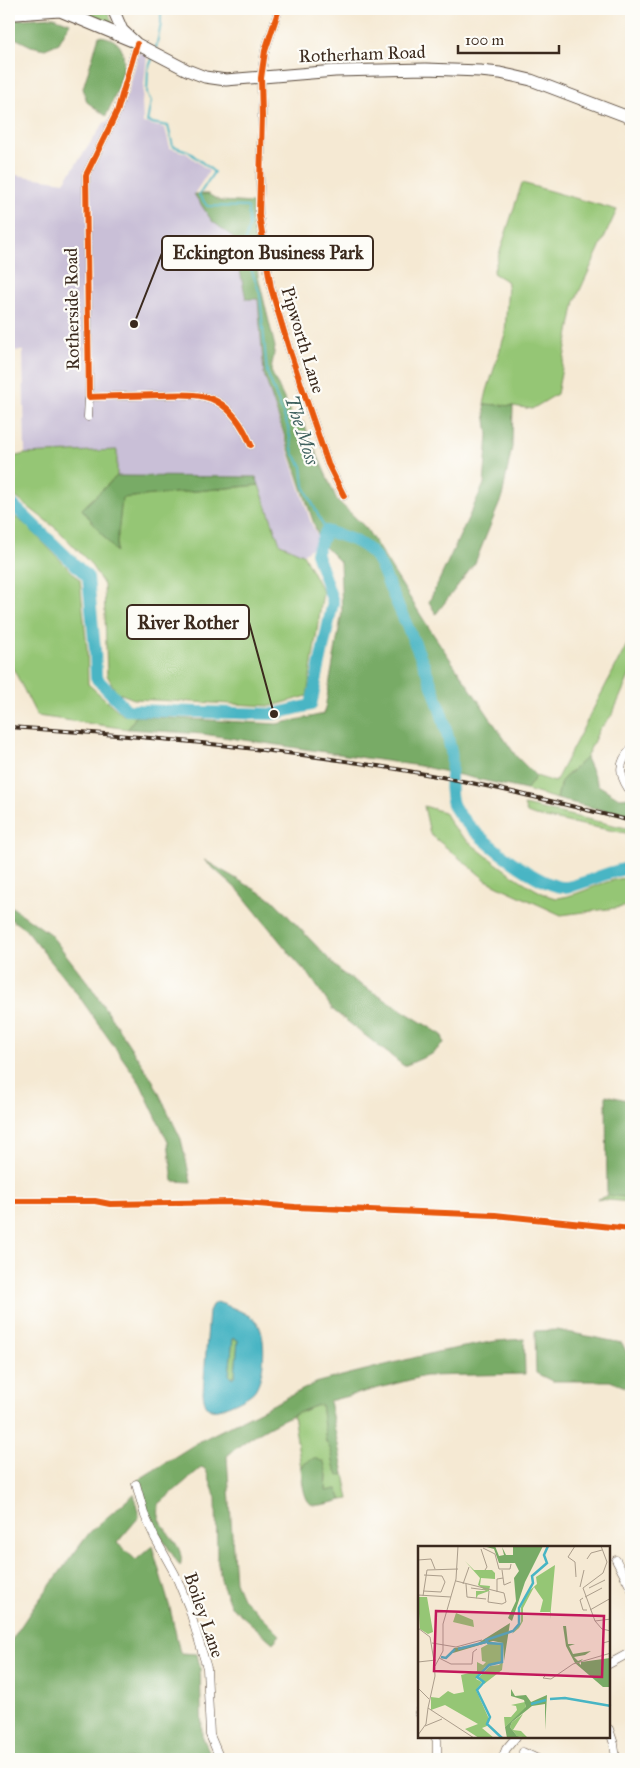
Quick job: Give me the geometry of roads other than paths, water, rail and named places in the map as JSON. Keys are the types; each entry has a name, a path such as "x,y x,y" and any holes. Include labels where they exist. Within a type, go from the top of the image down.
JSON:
{"main road":[{"path":"9,14 79,9"},
{"name":"Rotherham Road","path":"113,9 122,30 134,42 163,59 205,77 226,80 335,71 418,69 500,73 532,80 631,118"},
{"path":"59,10 134,42"}],"street":[{"name":"Pipworth Lane","path":"278,9 265,51 261,78 260,215 270,288 328,464 344,496"},
{"name":"Rotherside Road","path":"88,417 86,175 117,112 134,42"},
{"path":"89,397 193,395 212,399 236,417 251,445"},
{"path":"628,788 620,768 624,756 631,749"},
{"name":"Boiley Lane","path":"136,1484 145,1516 175,1574 189,1608 207,1668 210,1735 220,1759"},
{"path":"616,1560 631,1588"},
{"path":"610,1663 631,1652"},
{"path":"610,1732 616,1759"},
{"path":"436,1738 437,1759"},
{"path":"502,1759 506,1749 515,1738"},
{"path":"524,1752 538,1759"}],"water":[{"path":"217,1302 242,1312 255,1320 262,1334 264,1354 261,1375 255,1390 234,1403 215,1409 207,1406 203,1393 209,1311 212,1305","holes":["233,1338 238,1340 235,1376 232,1378 229,1374"]}],"waterway":[{"name":"The Moss","path":"156,48 161,24 161,9"},
{"name":"The Moss","path":"153,57 148,69 147,94 151,101 147,122 168,126 173,146 188,151 214,172 199,195 207,206 248,207 249,226 245,242 249,263 260,294 267,372 288,427 293,453 302,466 304,486 326,531"},
{"path":"9,501 88,577 96,678 127,710 274,714 311,705 333,602 316,553 326,531 357,542 376,557 417,647 433,688 451,751 451,798 459,814 470,827 501,854 550,884 569,887 609,873 631,868"}],"railway":[{"path":"9,727 217,744 321,757 477,784 631,821"}],"place":[{"name":"Eckington Business Park","path":"134,324"},
{"name":"River Rother","path":"274,714"}]}
